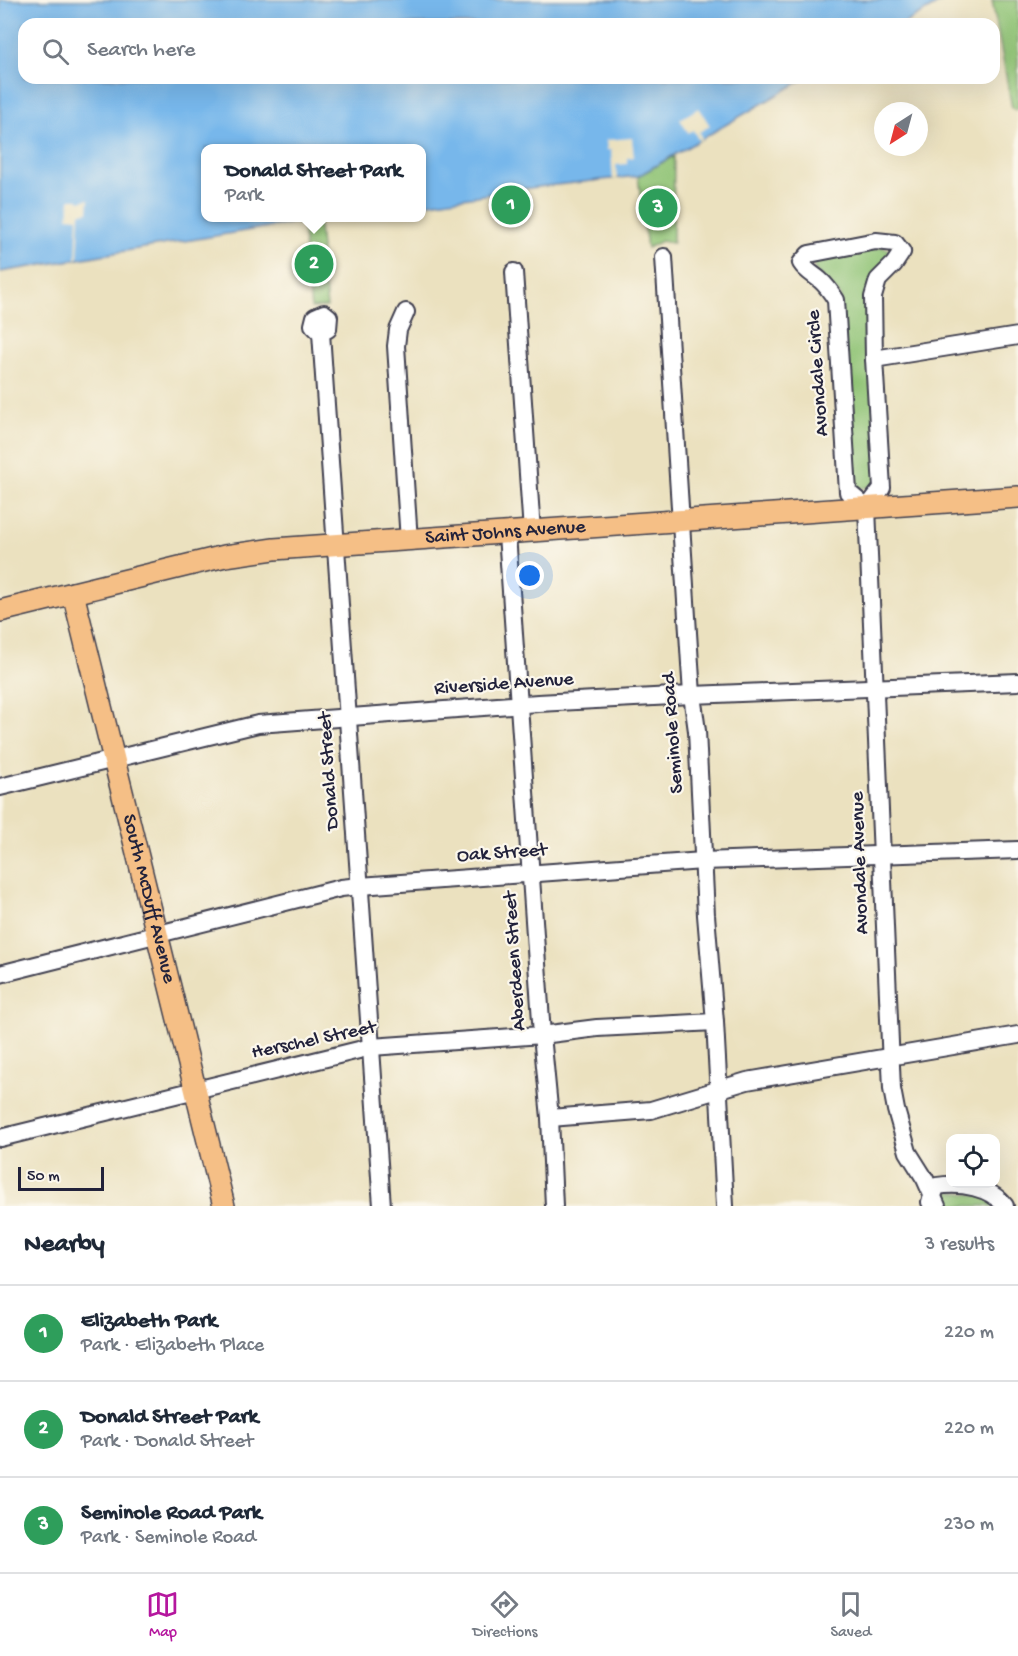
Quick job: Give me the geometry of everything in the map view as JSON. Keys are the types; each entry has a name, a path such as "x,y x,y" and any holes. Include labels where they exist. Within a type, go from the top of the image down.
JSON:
{"main road":[{"name":"Saint Johns Avenue","path":"0,611 225,556 274,549 1018,497"},
{"name":"South McDuff Avenue","path":"73,593 224,1206"}],"street":[{"name":"Avondale Circle","path":"876,241 895,243 902,252 878,280 873,297 874,359 882,488 867,508 849,492 836,300 822,281 805,270 801,263 809,254 876,241"},
{"name":"Seminole Road","path":"664,257 692,695 697,730 705,915 716,1022 725,1206"},
{"path":"514,272 532,532"},
{"path":"406,312 398,330 396,346 409,541"},
{"name":"Donald Street","path":"321,333 346,717 382,1206"},
{"path":"874,359 1018,336"},
{"name":"Avondale Avenue","path":"867,508 892,1089 902,1135 933,1202"},
{"name":"Aberdeen Street","path":"507,534 542,1035 550,1118 554,1206"},
{"name":"Riverside Avenue","path":"0,787 250,726 519,704 1018,682"},
{"name":"Oak Street","path":"0,974 341,888 530,872 703,861 1018,850"},
{"name":"Herschel Street","path":"0,1138 371,1047 542,1035 597,1028 716,1022"},
{"path":"550,1118 651,1110 747,1081 1018,1035"},
{"path":"933,1202 937,1186 948,1184 987,1190 998,1197 1005,1206"}],"green space":[{"path":"992,0 1018,0 1018,108 1016,110 1012,108 1000,43 1000,18 995,18"},
{"path":"674,156 673,243 661,241 647,248 638,176"},
{"path":"522,190 525,216 500,219 496,193"},
{"path":"302,222 318,222 327,307 311,308"},
{"path":"882,247 888,249 891,255 877,270 879,486 853,489 840,295 815,270 813,261"},
{"path":"947,1191 984,1196 998,1206 943,1206 939,1198"}],"water":[{"path":"0,0 945,0 914,18 18,18 18,84 796,84 638,176 537,187 426,203 426,144 201,144 201,222 298,222 0,272"}],"pier":[{"path":"699,108 710,126 699,132 702,139 699,141 693,130 688,133 680,119"},
{"path":"632,138 634,157 627,158 627,164 616,165 617,179 613,179 611,150 607,150 606,140"},
{"path":"70,199 79,199 79,201 89,199 88,212 80,213 78,258 76,259 78,218 68,217"}],"place":[{"name":"Elizabeth Park","path":"511,205"},
{"name":"Seminole Road Park","path":"658,208"},
{"name":"Donald Street Park","path":"314,264"}]}
